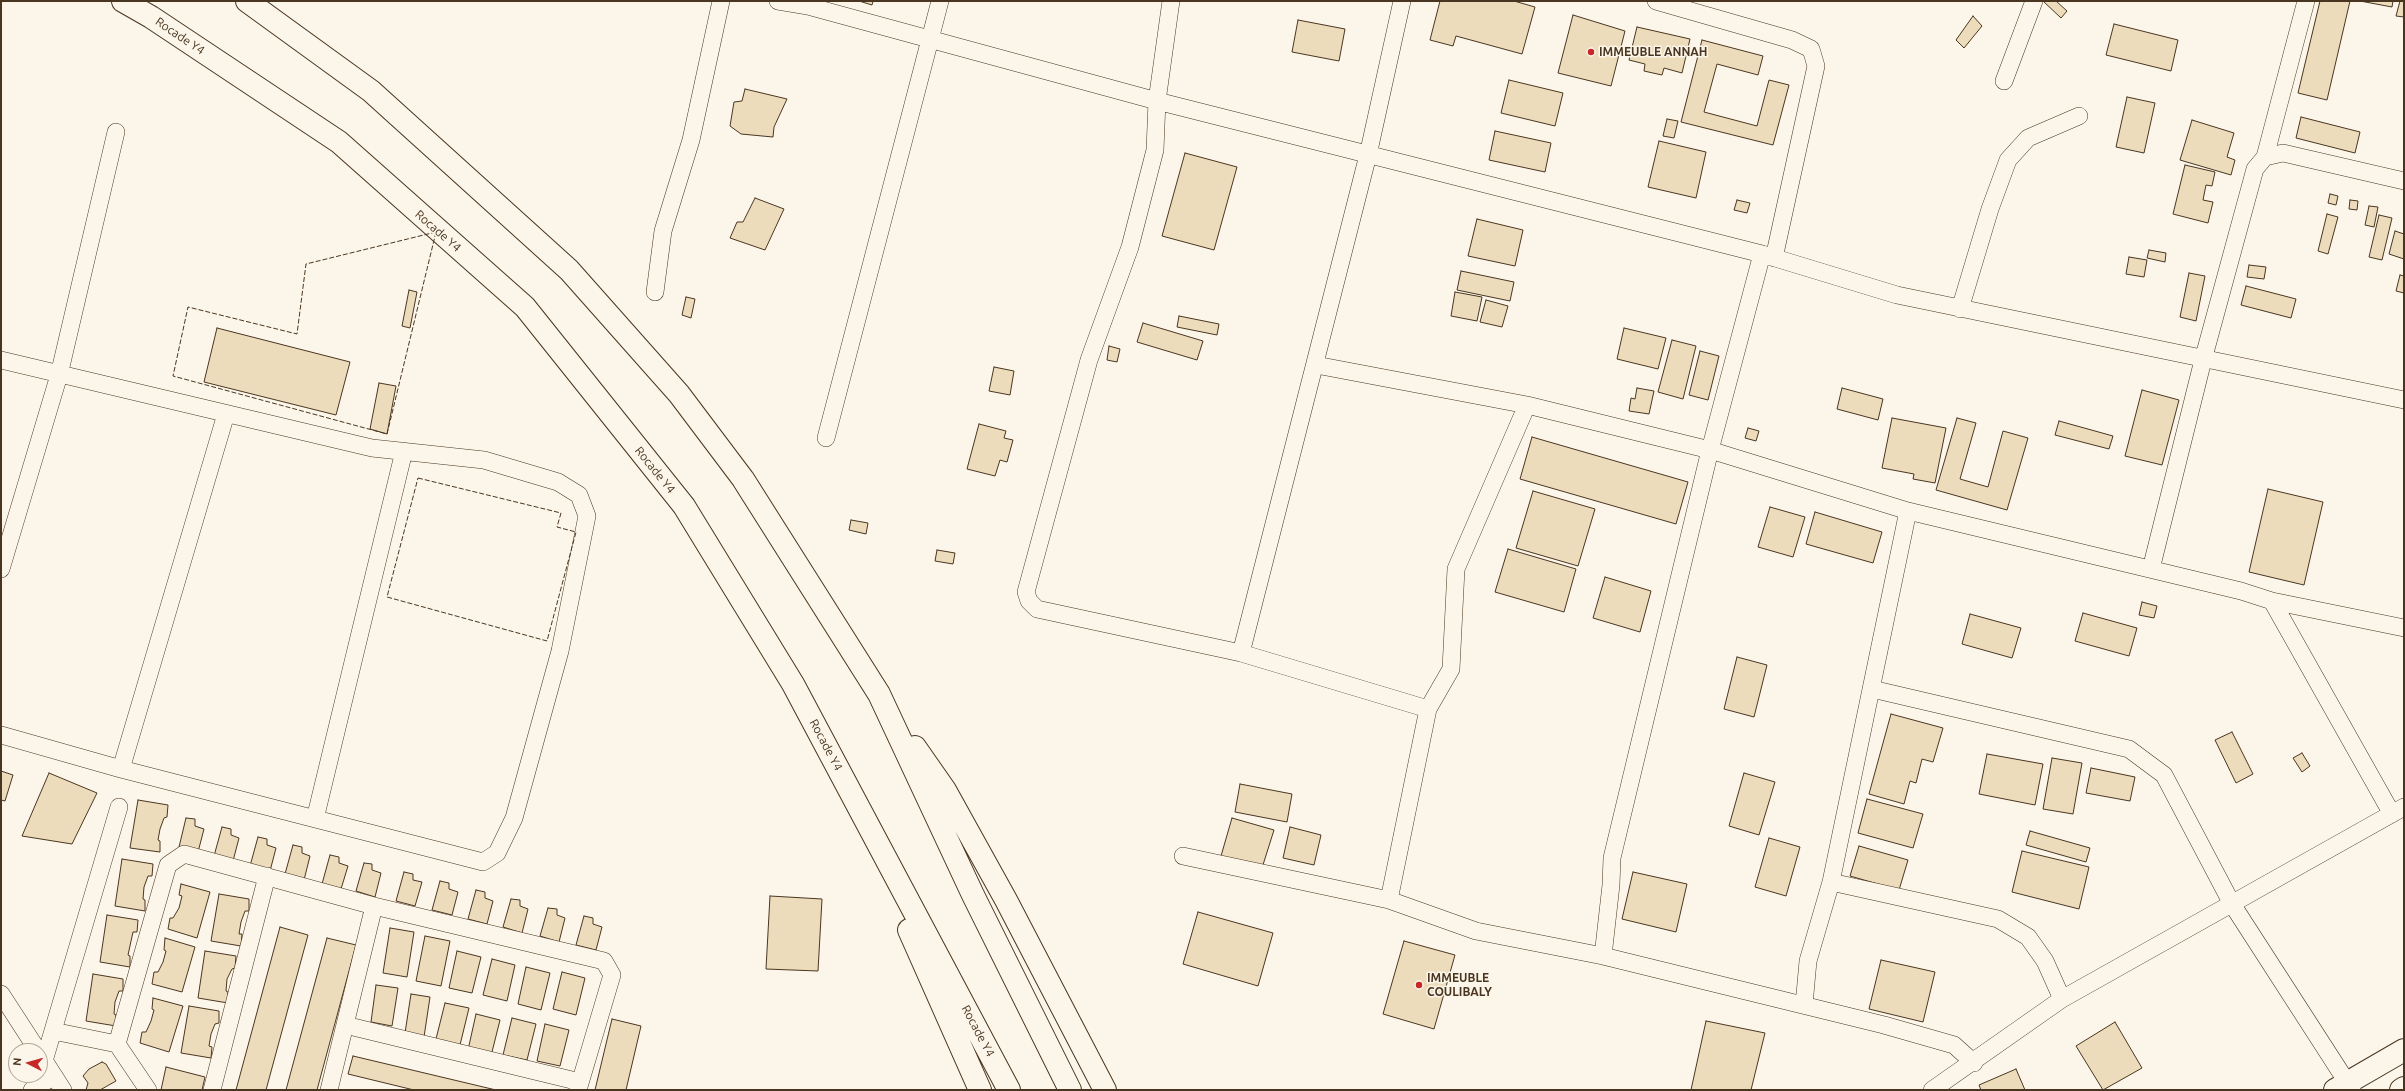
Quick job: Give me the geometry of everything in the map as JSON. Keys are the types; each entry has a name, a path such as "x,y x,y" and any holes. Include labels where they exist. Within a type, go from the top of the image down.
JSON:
{"main road":[{"name":"Rocade Y4","path":"123,1 151,17 338,142 525,307 684,506 794,684 1009,1090"},
{"path":"247,1 372,91 569,270 679,394 743,479 879,694 945,790 1006,900 1105,1090"},
{"path":"879,694 973,895 1070,1090"},
{"path":"846,782 980,1090"},
{"path":"2345,1087 2404,1050"}],"street":[{"path":"655,292 663,231 691,140 721,1"},
{"path":"778,1 808,6 1157,101 1768,256 1897,295 2203,360 2404,400"},
{"path":"826,438 940,1"},
{"path":"1171,1 1157,101 1155,150 1132,239 1089,360 1026,592 1029,601 1037,609 1241,653 1428,709"},
{"path":"1241,653 1316,365 1368,155 1402,1"},
{"path":"1603,956 1611,885 1612,858 1710,450 1768,256 1816,66 1811,49 1792,40 1656,1"},
{"path":"2004,81 2034,1"},
{"path":"2151,569 2203,360 2255,169 2265,157 2306,1"},
{"path":"1960,309 1990,209 2008,160 2028,138 2079,116"},
{"path":"1,569 59,375 116,132"},
{"path":"2265,157 2283,153 2404,181"},
{"path":"1,360 59,375 372,448 484,460 558,482 579,495 587,516 560,650 514,818 497,853 483,862 121,769 1,734"},
{"path":"1316,365 1526,405 1710,450 1908,511 2241,591 2272,601 2404,628"},
{"path":"1389,900 1428,709 1451,669 1456,569 1526,405"},
{"path":"121,769 226,414"},
{"path":"315,819 404,451"},
{"path":"1804,1005 1808,961 1831,882 1908,511"},
{"path":"1932,1090 1974,1063 2062,999 2398,811 2272,601"},
{"path":"1872,689 2129,750 2164,775 2232,904 2345,1087"},
{"path":"47,1043 53,1031 119,806"},
{"path":"117,1044 168,865 184,854 374,906 604,961 612,975 579,1086 345,1025"},
{"path":"1183,856 1389,900 1476,931 1603,956 1804,1005 1954,1045 1974,1063"},
{"path":"212,1090 267,876"},
{"path":"1831,882 1998,919 2028,937 2045,961 2062,999"},
{"path":"329,1090 374,906"},
{"path":"1,994 33,1043"},
{"path":"53,1031 117,1044 148,1090"},
{"path":"32,1090 59,1083 48,1066"}],"building":[{"path":"859,1 873,1 872,5"},
{"path":"1440,1 1514,1 1535,7 1522,54 1456,36 1453,46 1430,40"},
{"path":"2043,1 2056,1 2067,11 2061,18"},
{"path":"2320,1 2350,1 2327,100 2298,93"},
{"path":"2360,1 2393,1 2392,7"},
{"path":"2400,1 2404,1 2404,17 2396,16"},
{"name":"IMMEUBLE ANNAH","path":"1573,15 1625,31 1611,86 1558,73"},
{"path":"1973,16 1982,26 1964,48 1956,40"},
{"path":"1298,20 1345,29 1339,61 1292,52"},
{"path":"2114,24 2178,40 2171,71 2106,55"},
{"path":"1637,27 1690,39 1682,73 1664,68 1662,75 1644,71 1645,64 1629,60"},
{"path":"1702,40 1763,56 1758,75 1717,64 1704,112 1757,126 1769,80 1789,85 1773,145 1681,122"},
{"path":"1509,80 1563,93 1555,126 1501,113"},
{"path":"745,89 787,99 774,127 773,137 741,134 730,126 734,102 742,101"},
{"path":"2127,97 2155,103 2144,153 2116,147"},
{"path":"2301,117 2360,132 2355,153 2296,138"},
{"path":"1667,119 1678,121 1674,138 1663,136"},
{"path":"2192,120 2234,133 2227,157 2235,160 2231,175 2180,160"},
{"path":"1495,131 1551,143 1545,172 1489,160"},
{"path":"1659,141 1706,152 1696,198 1648,187"},
{"path":"1185,153 1237,167 1214,250 1162,236"},
{"path":"2185,165 2215,172 2212,186 2206,185 2203,200 2213,202 2208,223 2173,214"},
{"path":"2330,194 2338,196 2336,205 2328,203"},
{"path":"755,198 784,209 765,250 730,238 737,222 743,222"},
{"path":"1737,200 1750,203 1747,213 1734,210"},
{"path":"2350,200 2358,201 2357,210 2349,209"},
{"path":"2369,206 2378,207 2374,227 2365,225"},
{"path":"2327,214 2338,217 2328,254 2318,251"},
{"path":"2379,215 2392,218 2382,260 2369,257"},
{"path":"1477,219 1523,230 1515,266 1468,256"},
{"path":"2395,231 2404,234 2404,259 2389,254"},
{"path":"2149,250 2166,253 2165,262 2147,258"},
{"path":"2129,257 2147,260 2144,277 2126,274"},
{"path":"2249,265 2266,267 2264,279 2247,277"},
{"path":"1461,271 1514,282 1510,301 1457,290"},
{"path":"2189,273 2205,276 2196,321 2180,317"},
{"path":"2400,275 2404,276 2404,293 2396,291"},
{"path":"2246,286 2296,299 2291,318 2241,305"},
{"path":"409,290 417,292 410,328 402,326"},
{"path":"1455,292 1482,297 1477,321 1451,316"},
{"path":"686,297 695,299 691,318 682,315"},
{"path":"1486,300 1508,306 1502,327 1480,322"},
{"path":"1179,316 1219,324 1217,335 1177,327"},
{"path":"1143,323 1203,341 1197,360 1137,342"},
{"path":"217,328 350,362 336,415 204,382"},
{"path":"1624,328 1666,338 1658,369 1617,359"},
{"path":"1672,340 1696,346 1683,399 1658,392"},
{"path":"1109,346 1120,349 1117,362 1107,360"},
{"path":"1700,351 1719,356 1708,400 1689,395"},
{"path":"994,367 1014,371 1010,395 989,391"},
{"path":"379,383 396,386 387,434 370,429"},
{"path":"1637,388 1654,391 1649,414 1629,411 1631,398 1635,399"},
{"path":"1842,388 1883,399 1878,420 1837,409"},
{"path":"2142,390 2179,400 2162,465 2125,456"},
{"path":"1892,418 1946,428 1935,483 1913,479 1914,474 1882,468"},
{"path":"1957,418 1976,423 1960,479 1988,487 2003,431 2028,438 2007,510 1936,490"},
{"path":"2059,421 2113,436 2109,449 2055,435"},
{"path":"979,424 1006,431 1004,438 1013,440 1007,462 1000,460 995,476 967,469"},
{"path":"1748,428 1759,431 1756,441 1745,438"},
{"path":"1532,437 1688,482 1676,524 1520,479"},
{"path":"2268,489 2323,502 2304,585 2249,572"},
{"path":"1533,491 1595,509 1578,566 1516,548"},
{"path":"1770,507 1805,517 1793,557 1758,547"},
{"path":"1815,512 1882,532 1873,563 1806,544"},
{"path":"851,520 868,523 866,534 849,530"},
{"path":"1508,549 1576,569 1564,612 1495,592"},
{"path":"937,550 955,553 953,564 935,561"},
{"path":"1605,577 1651,591 1640,632 1593,618"},
{"path":"2142,602 2157,606 2154,618 2139,615"},
{"path":"2083,613 2137,628 2129,656 2075,641"},
{"path":"1970,614 2021,628 2012,658 1962,644"},
{"path":"1737,657 1767,665 1754,717 1724,709"},
{"path":"1891,714 1943,728 1933,762 1922,759 1916,783 1910,781 1904,804 1869,794"},
{"path":"2232,732 2253,774 2236,783 2215,740"},
{"path":"2302,753 2310,766 2302,772 2293,758"},
{"path":"1987,754 2043,764 2035,805 1979,794"},
{"path":"2052,758 2082,763 2073,814 2043,809"},
{"path":"2091,768 2135,777 2130,801 2086,793"},
{"path":"1,771 13,775 5,801 1,800"},
{"path":"49,773 97,793 72,844 22,836"},
{"path":"1744,773 1775,782 1759,835 1729,826"},
{"path":"1240,784 1292,794 1287,822 1235,812"},
{"path":"1867,799 1923,814 1913,848 1858,833"},
{"path":"138,800 168,805 167,817 164,818 158,840 160,841 160,852 130,848"},
{"path":"186,818 195,819 195,826 204,829 198,852 179,847"},
{"path":"1232,818 1274,830 1262,868 1221,856"},
{"path":"222,827 231,829 231,835 239,838 233,861 214,856"},
{"path":"1290,827 1321,835 1314,865 1283,858"},
{"path":"2030,831 2090,848 2086,862 2026,845"},
{"path":"258,837 267,839 267,845 276,848 270,871 250,866"},
{"path":"1769,838 1800,847 1786,896 1755,887"},
{"path":"293,845 302,847 302,853 310,856 304,880 285,874"},
{"path":"1859,846 1908,860 1899,890 1850,876"},
{"path":"2022,851 2089,867 2079,909 2012,892"},
{"path":"330,855 339,857 339,863 348,866 341,889 322,884"},
{"path":"122,859 153,864 152,876 148,876 144,887 143,899 145,900 145,911 115,906"},
{"path":"364,863 372,864 372,870 381,873 375,897 356,891"},
{"path":"404,872 413,874 413,880 422,882 415,906 396,901"},
{"path":"1633,872 1687,884 1676,932 1622,919"},
{"path":"440,881 449,883 449,889 458,892 452,915 432,910"},
{"path":"181,884 210,892 197,938 168,929 170,918 173,918 179,908 182,896 179,895"},
{"path":"476,890 485,892 485,898 493,901 487,924 468,919"},
{"path":"219,894 249,899 249,911 245,911 241,922 239,934 242,934 241,946 211,941"},
{"path":"770,896 822,899 818,971 766,969"},
{"path":"511,899 520,900 520,906 528,909 522,933 503,927"},
{"path":"548,908 557,909 557,915 565,918 559,942 540,936"},
{"path":"1198,912 1273,933 1258,986 1183,964"},
{"path":"107,915 138,920 137,932 133,932 128,955 130,956 130,967 100,962"},
{"path":"584,916 593,918 593,924 602,927 596,950 576,945"},
{"path":"280,927 308,935 266,1090 236,1090"},
{"path":"390,928 414,932 407,977 383,973"},
{"path":"425,936 450,941 441,986 416,981"},
{"path":"165,938 195,947 182,992 152,984 154,972 158,972 163,962 166,951 164,950"},
{"path":"327,938 356,945 317,1090 286,1090"},
{"name":"IMMEUBLE COULIBALY","path":"1404,941 1455,955 1434,1029 1383,1014"},
{"path":"205,951 236,956 235,968 232,969 227,979 226,991 228,992 228,1003 198,998"},
{"path":"457,951 481,957 472,993 449,988"},
{"path":"492,959 515,965 507,1001 483,995"},
{"path":"1881,960 1935,972 1923,1022 1869,1009"},
{"path":"526,967 550,973 541,1010 518,1004"},
{"path":"562,972 585,978 576,1015 553,1009"},
{"path":"93,974 123,979 123,991 119,991 115,1002 114,1014 116,1015 116,1026 86,1021"},
{"path":"376,985 398,988 392,1026 371,1022"},
{"path":"411,994 430,997 424,1037 405,1033"},
{"path":"153,998 183,1006 169,1052 140,1043 142,1032 146,1032 151,1021 154,1010 152,1009"},
{"path":"445,1003 469,1008 460,1045 436,1039"},
{"path":"189,1006 219,1011 219,1023 215,1024 211,1034 209,1046 212,1047 211,1058 181,1053"},
{"path":"476,1014 500,1020 491,1056 468,1050"},
{"path":"512,1018 536,1024 527,1060 503,1055"},
{"path":"612,1019 641,1026 626,1090 595,1090"},
{"path":"1706,1021 1765,1033 1751,1090 1691,1090"},
{"path":"2115,1022 2142,1068 2103,1090 2076,1046"},
{"path":"545,1024 569,1030 560,1066 537,1061"},
{"path":"353,1056 496,1090 414,1090 348,1074"},
{"path":"102,1062 106,1064 116,1081 100,1090 86,1090 88,1083 83,1076 89,1069"},
{"path":"166,1067 205,1077 202,1090 161,1090"},
{"path":"2016,1069 2025,1090 1981,1090 1979,1085"}],"fence":[{"path":"436,232 387,434 173,376 188,307 297,334 306,264 436,232"},
{"path":"418,478 561,513 557,527 576,532 547,641 387,597 418,478"}],"place":[{"name":"IMMEUBLE ANNAH","path":"1591,52"},
{"name":"IMMEUBLE COULIBALY","path":"1419,985"}]}
